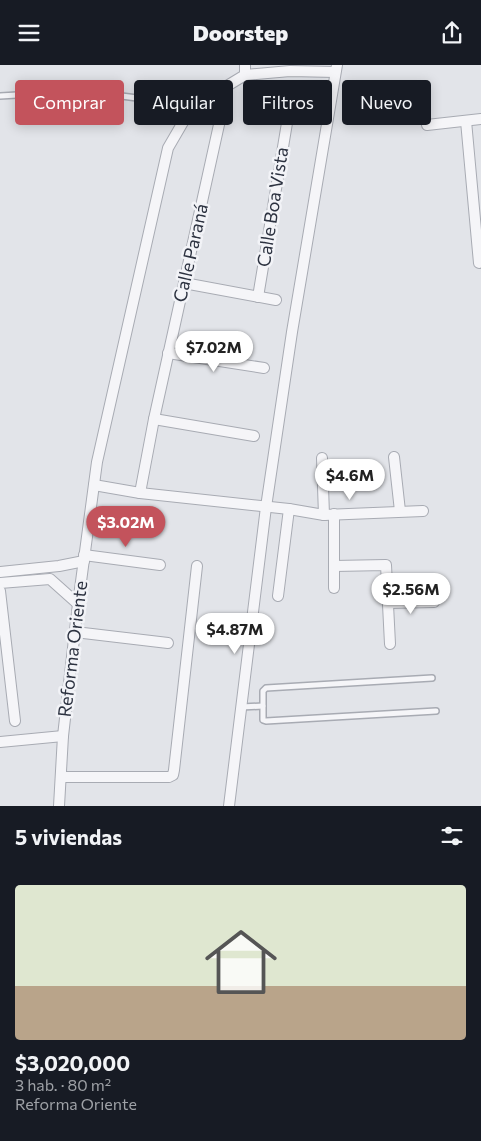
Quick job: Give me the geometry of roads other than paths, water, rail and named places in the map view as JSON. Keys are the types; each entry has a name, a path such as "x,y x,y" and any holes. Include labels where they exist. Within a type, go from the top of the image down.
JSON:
{"street":[{"path":"229,806 266,507 336,69 245,70 232,80"},
{"path":"431,125 481,119"},
{"path":"466,121 477,199 479,263"},
{"name":"Reforma Oriente","path":"59,806 63,736 74,632 97,462 168,148 181,125"},
{"name":"Calle Paraná","path":"140,493 168,353 219,125"},
{"name":"Calle Boa Vista","path":"258,297 286,125"},
{"path":"184,283 276,301"},
{"path":"168,353 264,368"},
{"path":"154,419 254,436"},
{"path":"394,457 400,511"},
{"path":"322,458 334,567 334,588"},
{"path":"94,485 140,493 329,515 423,511"},
{"path":"278,596 289,509"},
{"path":"0,572 70,564 84,558 160,565"},
{"path":"334,567 386,565 390,644"},
{"path":"61,777 169,777 172,775 197,566"},
{"path":"45,567 46,579"},
{"path":"0,583 50,579 78,604"},
{"path":"0,591 15,721"},
{"path":"388,603 434,602"},
{"path":"74,632 168,643"},
{"path":"0,743 63,736"}],"lane":[{"path":"0,96 51,93 106,93 134,98"},
{"path":"432,678 266,687 263,691 262,706 266,721 436,711"},
{"path":"241,707 262,706"}]}
